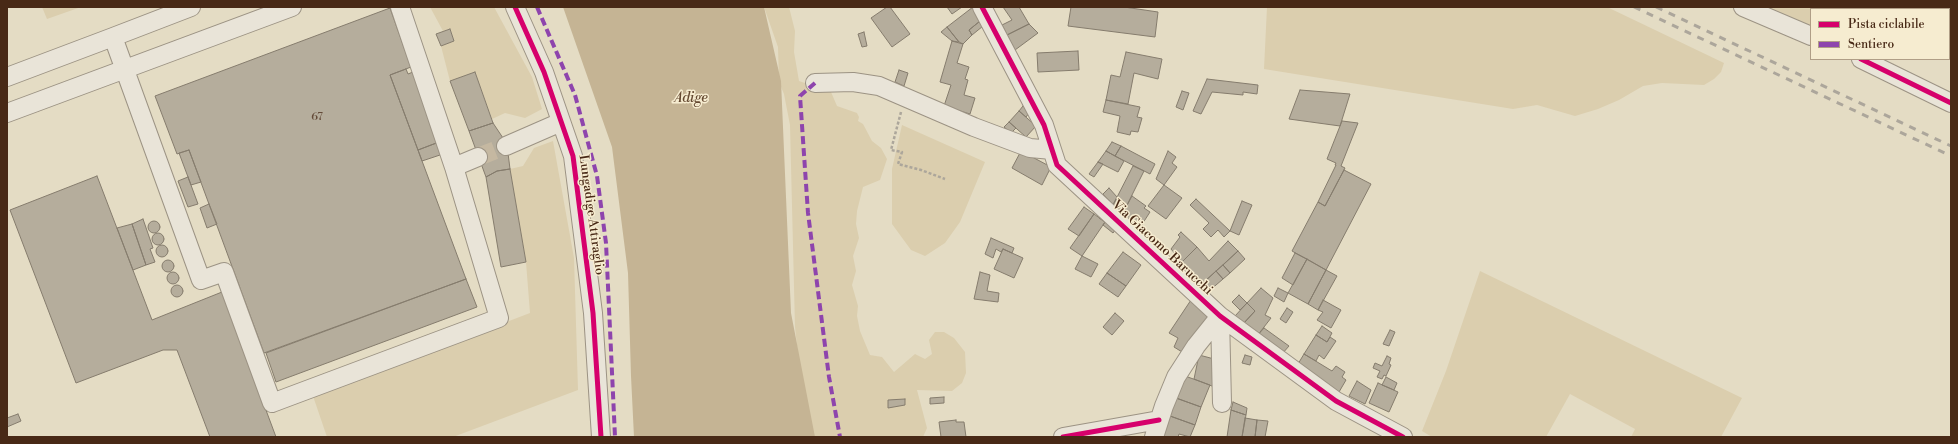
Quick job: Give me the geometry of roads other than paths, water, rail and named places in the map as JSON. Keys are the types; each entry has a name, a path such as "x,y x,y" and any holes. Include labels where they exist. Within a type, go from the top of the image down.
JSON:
{"street":[{"path":"7,78 191,7"},
{"path":"7,113 292,7"},
{"path":"113,37 201,280 224,272 272,403 499,318 454,167 400,7"},
{"name":"Lungadige Attiraglio","path":"515,7 544,72 572,156 593,312 602,437"},
{"name":"Via Giacomo Barucchi","path":"982,7 1044,125 1057,165 1220,316 1336,401 1403,437"},
{"path":"1744,7 1810,36"},
{"path":"1862,60 1951,103"},
{"path":"816,83 853,82 879,86 974,127 1030,148 1052,150"},
{"path":"506,146 561,122"},
{"path":"454,167 478,157"},
{"path":"1220,316 1222,403"},
{"path":"1154,437 1176,377 1196,346 1220,316"},
{"path":"1063,437 1159,420"}],"water":[{"name":"Adige","path":"563,7 764,7 781,81 791,313 815,437 634,437 628,273 612,147"}],"tunnel":[{"path":"478,157 506,146"}],"railway":[{"path":"1634,7 1951,156"},
{"path":"1656,7 1951,146"}]}
